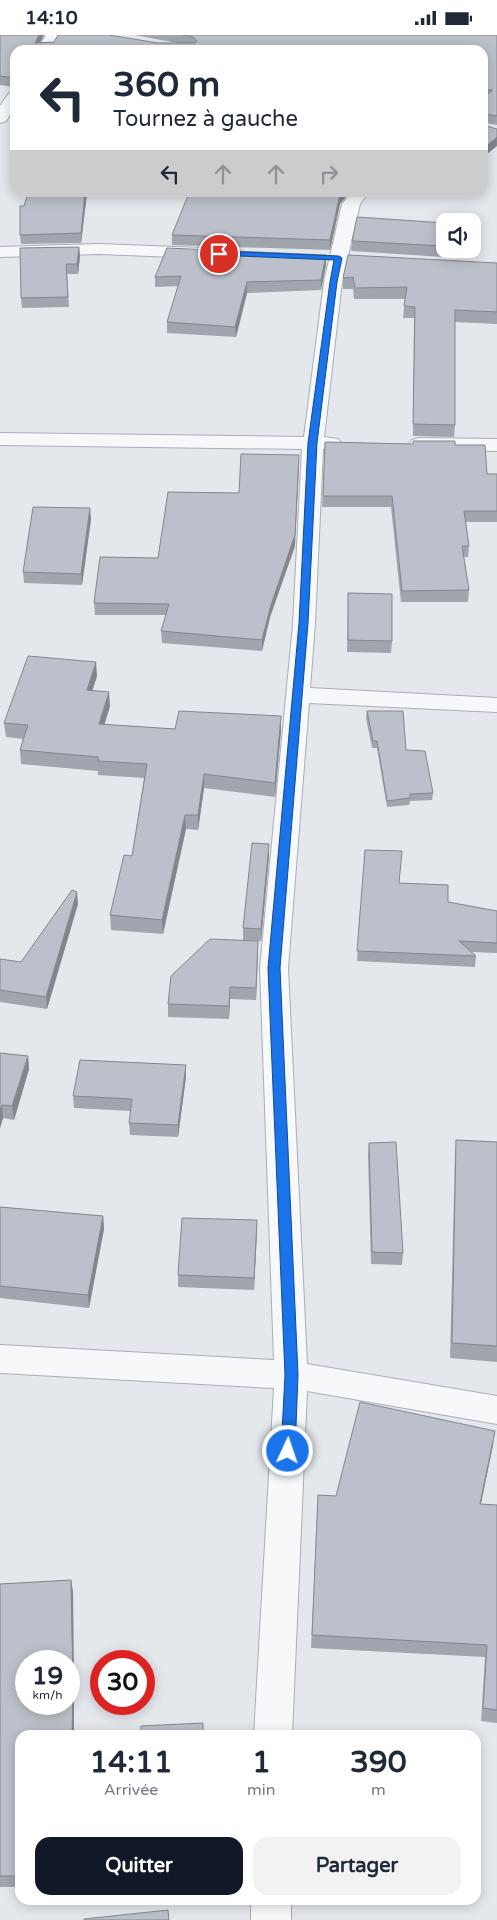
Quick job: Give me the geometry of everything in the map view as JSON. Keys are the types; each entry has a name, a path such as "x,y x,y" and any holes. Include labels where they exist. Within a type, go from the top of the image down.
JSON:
{"street":[{"path":"0,118 10,103"},
{"path":"273,1730 292,1375 274,968 304,623 313,443 333,282 350,204 356,197"},
{"path":"0,252 99,249 219,254"},
{"path":"0,438 351,443"},
{"path":"400,444 497,445"},
{"path":"297,695 497,705"},
{"path":"0,1359 292,1375 497,1409"},
{"path":"271,1905 271,1920"}],"building":[{"path":"0,35 39,35 35,43 54,42 58,35 109,35 158,43 195,43 197,41 193,37 183,35 497,35 497,116 488,114 488,94 493,90 488,90 488,45 10,45 10,77 0,76"},
{"path":"488,127 497,129 497,137 488,145"},
{"path":"27,197 85,197 81,233 20,235 20,206 24,206"},
{"path":"187,197 339,197 330,240 172,235"},
{"path":"357,217 436,222 436,246 352,241"},
{"path":"79,247 77,264 66,264 68,297 21,298 20,248"},
{"path":"167,248 326,255 321,280 247,282 235,327 167,322 181,276 155,277"},
{"path":"348,255 497,263 497,312 455,310 455,425 413,424 415,307 404,306 407,287 355,288 353,277 343,278"},
{"path":"413,441 455,441 455,445 485,445 487,474 497,474 497,511 464,511 469,546 462,546 469,590 402,591 392,496 323,496 325,442 413,444"},
{"path":"241,454 299,455 295,535 271,605 262,640 161,631 169,604 94,603 100,557 158,558 168,492 239,493"},
{"path":"33,507 90,508 81,574 23,572"},
{"path":"348,593 392,594 392,641 348,640"},
{"path":"28,656 96,662 87,690 109,692 99,724 175,729 179,711 281,716 275,783 204,774 198,815 185,815 162,920 110,915 124,855 132,856 147,764 98,761 98,757 20,750 28,725 4,723"},
{"path":"367,711 403,711 406,750 425,751 433,793 410,794 410,798 387,801 377,741 373,741"},
{"path":"252,843 269,844 261,929 243,928"},
{"path":"365,850 402,851 399,883 448,885 448,902 497,911 497,943 459,941 476,956 357,951"},
{"path":"72,890 77,892 46,997 0,990 0,959 21,962"},
{"path":"210,939 258,941 256,988 230,987 229,1006 168,1004 171,976"},
{"path":"0,1053 28,1056 12,1106 2,1105 0,1110"},
{"path":"80,1060 186,1065 178,1125 129,1123 132,1099 73,1096"},
{"path":"456,1140 497,1142 497,1346 452,1343"},
{"path":"396,1142 403,1253 372,1252 369,1143"},
{"path":"0,1207 103,1216 88,1295 0,1286"},
{"path":"182,1218 257,1220 254,1278 178,1275"},
{"path":"360,1402 495,1431 480,1504 497,1505 497,1710 483,1708 487,1645 312,1635 318,1495 336,1496"},
{"path":"71,1580 72,1650 15,1650 15,1715 72,1715 72,1730 15,1730 15,1876 0,1876 0,1584"},
{"path":"203,1723 203,1730 141,1730 141,1726"},
{"path":"168,1910 169,1920 84,1920 84,1919"}],"route":[{"path":"219,254 339,258 333,282 313,443 304,623 274,968 292,1375 288,1451"}]}
